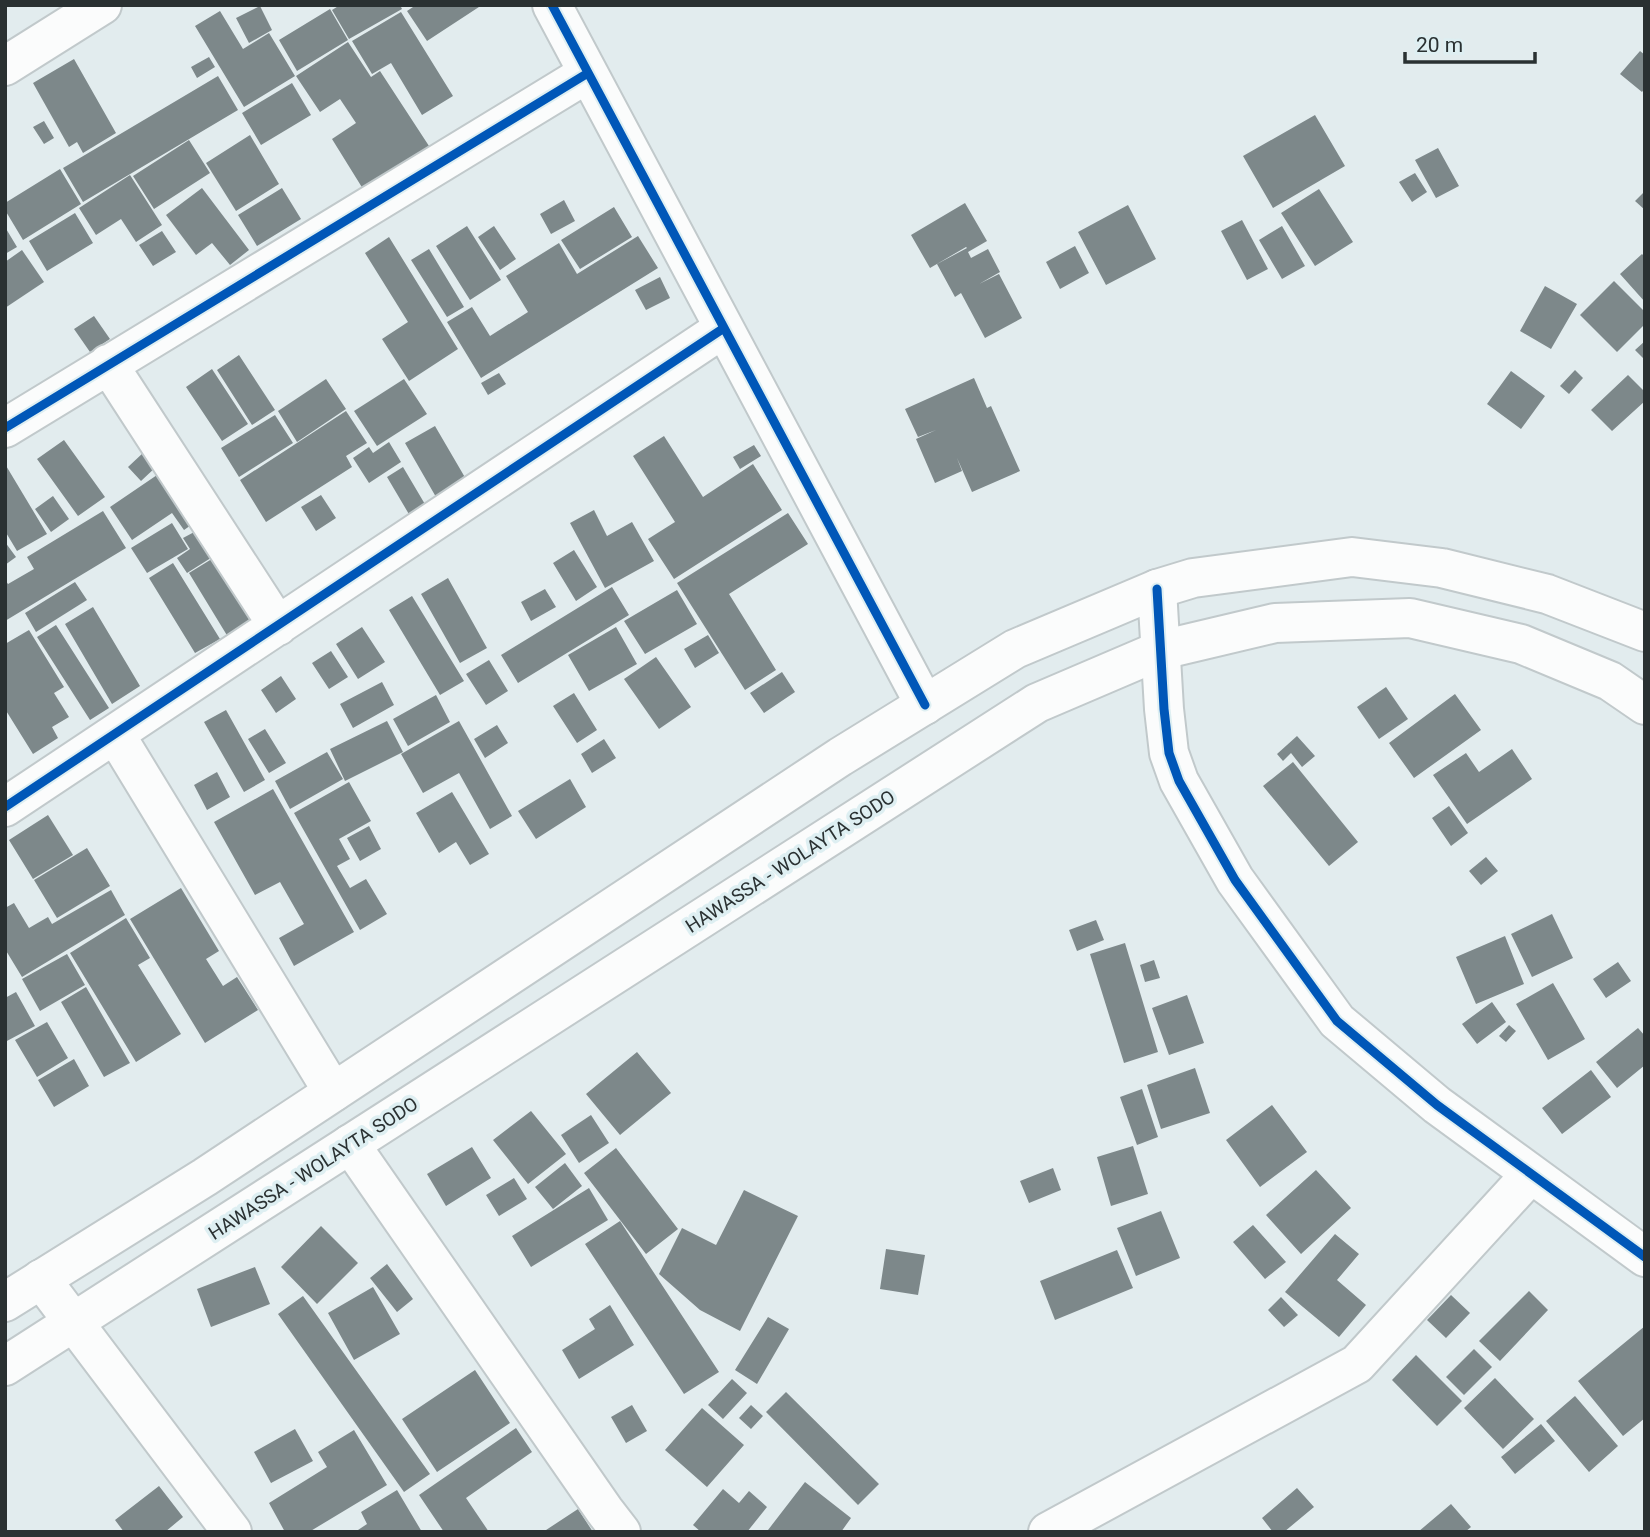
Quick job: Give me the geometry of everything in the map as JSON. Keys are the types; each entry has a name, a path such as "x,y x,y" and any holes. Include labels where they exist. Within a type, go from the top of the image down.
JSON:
{"street":[{"path":"5,66 102,5"},
{"path":"552,5 925,705"},
{"path":"5,428 588,73"},
{"path":"5,807 724,328"},
{"path":"108,363 278,626"},
{"path":"5,1302 205,1177 840,757 1015,649 1157,589 1193,578 1352,557 1442,568 1547,594 1645,632"},
{"path":"1157,589 1169,754 1179,781 1235,880 1337,1021 1437,1105 1645,1257"},
{"name":"HAWASSA - WOLAYTA SODO","path":"5,1366 1037,703 1161,650 1275,623 1410,618 1521,644 1610,681 1645,705"},
{"path":"115,734 333,1092"},
{"path":"350,1144 621,1532"},
{"path":"1048,1532 1357,1364 1531,1174"},
{"path":"41,1279 232,1532"}],"building":[{"path":"340,5 400,5 402,9 349,39 332,10"},
{"path":"416,5 482,5 427,41 407,11"},
{"path":"260,6 272,30 249,43 236,18"},
{"path":"330,9 348,40 297,71 279,40"},
{"path":"220,11 243,49 269,33 295,76 244,107 195,26"},
{"path":"401,12 453,96 422,115 391,63 372,74 352,41"},
{"path":"348,42 371,77 380,71 429,146 363,189 332,139 356,123 340,99 320,112 296,76"},
{"path":"1640,51 1645,55 1645,88 1642,92 1620,74"},
{"path":"209,57 215,67 197,78 191,67"},
{"path":"74,59 116,133 83,153 77,142 69,147 33,83"},
{"path":"218,76 238,110 83,202 63,168"},
{"path":"292,83 311,115 261,145 242,113"},
{"path":"1315,115 1345,166 1273,208 1243,156"},
{"path":"44,121 54,138 44,144 33,127"},
{"path":"250,135 279,184 236,211 206,163"},
{"path":"189,140 210,173 154,209 133,176"},
{"path":"1438,148 1459,186 1436,198 1415,160"},
{"path":"60,169 81,204 23,240 5,210 5,203"},
{"path":"1415,173 1427,192 1412,202 1399,182"},
{"path":"130,175 162,225 136,242 121,219 96,235 79,208"},
{"path":"202,188 249,250 230,265 212,243 196,255 166,215"},
{"path":"282,188 301,219 257,246 238,215"},
{"path":"1319,189 1353,242 1315,266 1281,213"},
{"path":"1645,191 1645,210 1635,201"},
{"path":"564,200 575,221 551,234 540,214"},
{"path":"965,203 987,241 968,252 971,258 988,249 1000,272 979,284 999,274 1022,318 985,338 961,293 955,297 937,264 967,248 966,247 930,268 911,235"},
{"path":"1128,205 1156,259 1106,285 1078,232"},
{"path":"614,207 632,237 580,269 561,240"},
{"path":"75,213 93,243 47,271 29,241"},
{"path":"1242,220 1268,269 1247,280 1221,231"},
{"path":"467,226 501,280 470,300 436,246"},
{"path":"494,226 516,259 500,270 478,237"},
{"path":"1282,226 1305,266 1282,279 1259,240"},
{"path":"5,227 17,247 5,254"},
{"path":"162,231 176,252 153,266 139,245"},
{"path":"638,236 658,268 481,378 447,322 472,307 490,336 528,312 506,276 559,243 577,274"},
{"path":"389,237 458,349 409,381 382,339 408,322 365,253"},
{"path":"1075,246 1089,273 1060,289 1046,262"},
{"path":"429,249 464,307 447,317 411,260"},
{"path":"22,250 44,282 5,308 5,262"},
{"path":"1642,254 1645,257 1645,302 1620,274"},
{"path":"660,277 670,298 646,310 635,290"},
{"path":"1614,281 1645,312 1645,324 1617,352 1580,315"},
{"path":"1545,286 1577,304 1551,349 1520,331"},
{"path":"94,316 110,339 90,352 74,329"},
{"path":"1645,341 1645,360 1635,350"},
{"path":"239,355 275,410 252,425 217,370"},
{"path":"212,369 248,424 222,441 186,387"},
{"path":"1575,370 1583,378 1569,394 1560,386"},
{"path":"1511,371 1545,396 1521,429 1487,404"},
{"path":"499,373 506,384 488,395 481,383"},
{"path":"1628,375 1645,392 1645,401 1612,431 1591,410"},
{"path":"974,378 987,408 991,406 1020,471 972,492 957,458 962,471 935,483 916,439 936,430 918,437 905,409"},
{"path":"326,379 346,409 297,442 278,411"},
{"path":"404,379 427,414 377,446 354,411"},
{"path":"346,411 367,443 346,456 352,467 266,522 240,480"},
{"path":"275,415 293,443 239,477 221,448"},
{"path":"435,426 470,486 440,504 405,443"},
{"path":"664,436 703,497 753,464 782,510 674,579 648,539 675,522 633,456"},
{"path":"64,440 105,497 78,516 37,459"},
{"path":"389,442 401,462 369,483 353,458 369,447 373,453"},
{"path":"754,445 761,456 740,469 733,457"},
{"path":"144,452 157,466 141,481 128,467"},
{"path":"5,464 47,534 17,551 5,531"},
{"path":"403,467 429,511 413,521 387,477"},
{"path":"160,473 194,523 184,530 172,513 132,540 110,507"},
{"path":"321,495 336,518 316,531 301,507"},
{"path":"53,496 69,519 51,532 35,509"},
{"path":"594,510 607,536 632,522 654,561 605,588 570,523"},
{"path":"103,511 126,548 5,621 5,580 8,584 34,569 27,557"},
{"path":"788,513 808,544 729,594 776,670 745,690 677,583"},
{"path":"172,523 188,549 147,573 131,548"},
{"path":"198,530 214,556 187,573 177,558 190,549 183,538"},
{"path":"5,542 16,557 5,565"},
{"path":"574,550 597,587 576,601 553,563"},
{"path":"215,557 254,622 228,637 189,573"},
{"path":"173,563 220,639 195,653 149,578"},
{"path":"448,578 487,648 460,663 421,594"},
{"path":"75,582 87,600 36,632 25,613"},
{"path":"612,587 629,615 518,683 501,655"},
{"path":"545,589 556,607 531,621 521,602"},
{"path":"677,590 697,624 645,654 624,621"},
{"path":"412,596 464,681 440,695 389,610"},
{"path":"93,607 140,686 112,704 65,624"},
{"path":"56,625 109,708 90,720 37,637"},
{"path":"362,627 385,662 358,679 336,644"},
{"path":"616,627 637,664 589,691 568,655"},
{"path":"29,630 64,687 54,693 69,717 52,727 58,738 33,754 5,709 5,644"},
{"path":"708,635 719,653 695,668 684,649"},
{"path":"331,651 348,677 329,689 312,663"},
{"path":"656,657 691,707 659,729 624,679"},
{"path":"489,660 508,691 486,705 466,674"},
{"path":"782,672 795,692 764,713 750,693"},
{"path":"281,676 296,699 276,713 261,690"},
{"path":"382,682 394,705 353,728 340,704"},
{"path":"1386,687 1408,719 1379,739 1357,707"},
{"path":"574,693 597,730 577,743 553,706"},
{"path":"1455,694 1481,730 1414,778 1389,743"},
{"path":"436,695 450,722 408,746 393,719"},
{"path":"226,710 265,780 244,792 204,722"},
{"path":"387,721 403,752 345,781 330,749"},
{"path":"459,721 512,816 490,829 459,773 423,793 401,754"},
{"path":"497,725 508,743 485,758 474,739"},
{"path":"265,729 286,763 269,773 248,739"},
{"path":"1297,736 1315,756 1302,767 1291,753 1283,761 1277,754"},
{"path":"604,739 616,758 592,773 581,754"},
{"path":"1512,749 1532,779 1467,824 1433,775 1466,753 1479,772"},
{"path":"327,752 343,779 290,809 275,781"},
{"path":"1293,762 1358,842 1329,866 1263,786"},
{"path":"217,772 230,797 207,810 194,785"},
{"path":"570,779 586,807 536,839 518,811"},
{"path":"349,782 371,821 339,839 350,859 337,866 350,888 366,879 387,914 360,930 294,813"},
{"path":"273,789 354,932 294,966 279,938 304,924 280,882 255,895 214,822"},
{"path":"452,792 489,854 470,865 456,842 439,853 416,813"},
{"path":"1449,806 1468,833 1451,846 1432,818"},
{"path":"48,815 73,855 33,879 9,840"},
{"path":"369,826 381,849 360,861 347,838"},
{"path":"87,848 110,886 57,918 34,880"},
{"path":"1486,857 1498,871 1481,885 1469,871"},
{"path":"181,888 219,951 206,959 223,986 237,977 258,1010 205,1043 130,919"},
{"path":"111,890 125,915 22,977 5,949 5,908 14,903 29,928 48,917 52,924"},
{"path":"1552,914 1573,958 1532,977 1511,934"},
{"path":"126,918 150,958 138,965 181,1034 136,1062 70,953"},
{"path":"1096,920 1104,940 1077,951 1069,930"},
{"path":"1505,936 1524,984 1476,1004 1456,957"},
{"path":"1125,943 1158,1052 1124,1063 1090,954"},
{"path":"67,954 85,985 40,1011 22,979"},
{"path":"1154,960 1160,978 1145,982 1140,965"},
{"path":"1618,962 1631,981 1606,998 1593,979"},
{"path":"1553,983 1585,1039 1548,1060 1516,1004"},
{"path":"86,987 130,1063 104,1077 61,1002"},
{"path":"16,992 35,1026 5,1042 5,998"},
{"path":"1187,995 1204,1043 1169,1055 1152,1008"},
{"path":"1492,1002 1506,1022 1477,1044 1462,1024"},
{"path":"47,1022 68,1058 37,1077 15,1040"},
{"path":"1509,1025 1516,1031 1506,1042 1499,1036"},
{"path":"1638,1028 1645,1036 1645,1065 1617,1088 1596,1062"},
{"path":"637,1052 671,1093 620,1135 586,1094"},
{"path":"74,1059 89,1086 54,1107 38,1080"},
{"path":"1195,1068 1210,1113 1161,1129 1147,1085"},
{"path":"1591,1070 1611,1097 1562,1134 1542,1108"},
{"path":"1142,1089 1158,1137 1137,1145 1120,1097"},
{"path":"1272,1105 1307,1152 1260,1187 1226,1140"},
{"path":"531,1111 566,1154 528,1184 493,1140"},
{"path":"591,1115 609,1143 579,1163 561,1135"},
{"path":"1133,1146 1148,1194 1111,1206 1097,1157"},
{"path":"472,1147 491,1178 446,1206 427,1174"},
{"path":"616,1148 678,1229 646,1254 584,1173"},
{"path":"565,1163 582,1186 553,1209 535,1187"},
{"path":"1053,1168 1061,1190 1029,1203 1020,1181"},
{"path":"1316,1170 1351,1208 1301,1254 1266,1215"},
{"path":"514,1178 527,1199 499,1216 486,1195"},
{"path":"589,1188 608,1220 531,1267 512,1236"},
{"path":"744,1190 798,1216 740,1331 700,1310 659,1274 682,1228 716,1245"},
{"path":"1161,1211 1180,1258 1136,1276 1117,1228"},
{"path":"620,1221 719,1372 684,1394 585,1244"},
{"path":"1253,1225 1286,1262 1265,1279 1233,1242"},
{"path":"321,1226 358,1263 317,1304 281,1267"},
{"path":"1335,1234 1359,1254 1337,1280 1366,1305 1339,1337 1285,1292"},
{"path":"886,1249 925,1255 918,1295 880,1289"},
{"path":"1117,1250 1133,1288 1055,1320 1040,1281"},
{"path":"387,1264 413,1299 397,1312 370,1278"},
{"path":"255,1267 270,1304 211,1327 197,1289"},
{"path":"373,1287 400,1334 354,1360 328,1313"},
{"path":"1529,1291 1548,1310 1500,1361 1479,1341"},
{"path":"1451,1295 1470,1313 1446,1338 1427,1320"},
{"path":"303,1296 430,1474 404,1492 278,1314"},
{"path":"1281,1297 1298,1315 1284,1327 1268,1310"},
{"path":"610,1305 634,1345 579,1379 562,1350 595,1329 589,1319"},
{"path":"768,1317 789,1329 757,1384 735,1370"},
{"path":"1645,1326 1645,1418 1623,1436 1578,1381"},
{"path":"1474,1349 1492,1367 1464,1395 1446,1377"},
{"path":"1416,1355 1462,1401 1437,1426 1392,1380"},
{"path":"475,1370 510,1423 437,1472 402,1419"},
{"path":"1495,1378 1534,1419 1503,1449 1464,1408"},
{"path":"732,1379 747,1393 723,1419 708,1405"},
{"path":"786,1392 879,1484 858,1505 766,1412"},
{"path":"1575,1396 1618,1446 1589,1472 1546,1421"},
{"path":"632,1405 647,1431 626,1443 611,1417"},
{"path":"751,1405 763,1416 751,1429 739,1418"},
{"path":"702,1408 744,1445 707,1487 665,1450"},
{"path":"1541,1424 1555,1441 1515,1474 1501,1457"},
{"path":"516,1428 532,1452 466,1498 489,1532 444,1532 419,1495"},
{"path":"295,1429 313,1461 271,1483 254,1452"},
{"path":"354,1430 387,1485 309,1532 285,1532 269,1503 327,1467 318,1452"},
{"path":"805,1482 851,1518 841,1532 768,1530"},
{"path":"159,1486 183,1517 165,1532 124,1532 115,1520"},
{"path":"1297,1488 1314,1507 1284,1532 1273,1532 1262,1518"},
{"path":"723,1489 739,1503 749,1491 767,1507 747,1532 701,1532 693,1525"},
{"path":"397,1490 422,1532 355,1532 367,1524 361,1512"},
{"path":"1451,1504 1471,1527 1465,1532 1418,1532"},
{"path":"578,1509 593,1532 543,1532"}],"cycle path":[{"path":"552,5 925,705"},
{"path":"5,428 588,73"},
{"path":"5,807 724,328"},
{"path":"1157,589 1169,753 1179,781 1235,880 1337,1021 1437,1105 1645,1257"}]}
